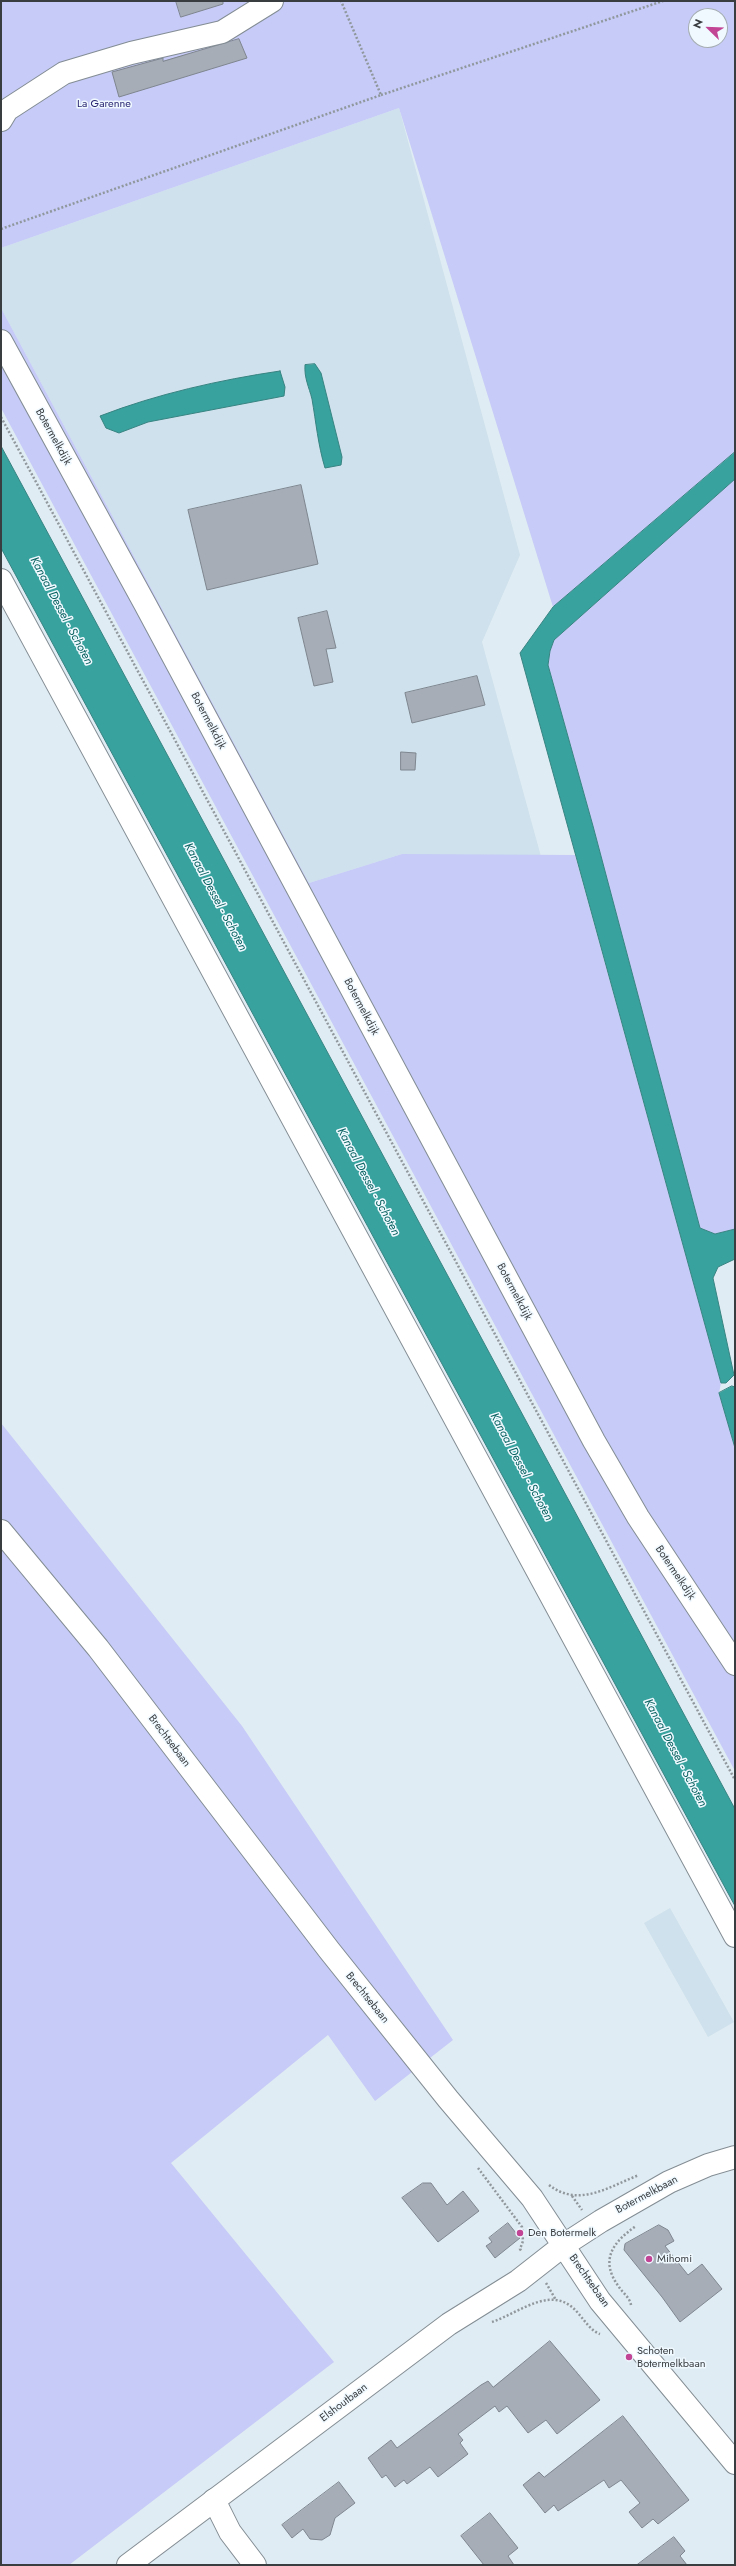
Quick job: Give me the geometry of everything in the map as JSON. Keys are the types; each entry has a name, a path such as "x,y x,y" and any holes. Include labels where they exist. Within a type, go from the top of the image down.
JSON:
{"main road":[{"path":"1,120 7,110 64,73 131,53 222,32 272,1"},
{"name":"Botermelkdijk","path":"1,341 145,604 594,1441 638,1517 735,1664"},
{"path":"1,580 735,1936"},
{"name":"Brechtsebaan","path":"1,1531 98,1648 329,1950 448,2099 532,2198 600,2301 735,2463"},
{"name":"Botermelkbaan","path":"564,2245 601,2221 668,2182 708,2165 735,2157"},
{"name":"Elshoutbaan","path":"128,2565 449,2324 518,2281 564,2245"},
{"path":"214,2500 230,2532 255,2565"}],"path":[{"path":"341,1 381,95"},
{"path":"1,229 381,95 663,1"},
{"path":"1,417 735,1780"},
{"path":"547,2184 563,2194 572,2196"},
{"path":"558,2197 563,2194"},
{"path":"506,2204 522,2227 521,2251"},
{"path":"611,2270 610,2260 612,2247"},
{"path":"547,2284 556,2300"}],"shaded area":[{"path":"399,108 520,555 482,642 548,882 402,854 309,883 1,308 1,248"},
{"path":"670,1908 734,2022 708,2037 644,1923"}],"green space":[{"name":"La Garenne","path":"1,1 735,1 735,452 553,607 399,108 1,248"},
{"path":"1,308 309,883 402,854 575,855 721,1383 719,1393 735,1448 735,1771 1,408"},
{"path":"735,479 735,1229 715,1234 700,1228 593,826 548,665 550,651 554,640"},
{"path":"1,1423 242,1726 453,2040 375,2101 328,2035 171,2163 334,2362 69,2565 1,2565"}],"water":[{"path":"315,364 321,373 342,457 341,465 325,468 312,399 305,374 305,365"},
{"path":"280,371 285,387 284,396 148,422 119,433 106,428 100,416 166,394 234,379"},
{"name":"Kanaal Dessel - Schoten","path":"1,446 735,1809 735,1906 1,548"},
{"path":"735,452 735,479 554,640 550,651 548,665 593,826 700,1228 715,1234 735,1229 735,1259 718,1267 713,1278 734,1375 726,1383 721,1383 520,653 553,607"},
{"path":"732,1386 735,1387 735,1448 719,1393"}],"building":[{"path":"176,1 223,1 223,4 181,17"},
{"path":"239,39 247,58 119,97 112,72 163,58 163,61"},
{"path":"301,485 318,564 207,590 188,510"},
{"path":"327,611 336,648 326,649 333,682 314,686 298,618"},
{"path":"477,676 485,705 412,723 405,693"},
{"path":"401,752 416,753 415,770 401,770"},
{"path":"423,2183 431,2183 447,2205 463,2191 479,2211 438,2242 402,2198"},
{"path":"508,2223 520,2238 495,2258 486,2246 492,2242 489,2238"},
{"path":"659,2225 668,2230 674,2241 665,2246 688,2275 702,2264 722,2289 680,2322 624,2250 625,2244"},
{"path":"550,2341 600,2400 557,2434 546,2420 528,2433 507,2406 499,2412 495,2406 458,2434 463,2440 460,2443 468,2454 438,2477 430,2467 407,2484 404,2480 395,2487 386,2475 382,2478 368,2458 391,2440 397,2448 488,2381 493,2387"},
{"path":"623,2416 689,2500 658,2524 653,2519 642,2528 629,2512 640,2503 621,2480 609,2488 604,2480 558,2511 554,2505 545,2513 523,2485 539,2472 544,2477"},
{"path":"339,2482 355,2503 335,2518 330,2535 322,2540 310,2539 303,2529 292,2538 282,2525"},
{"path":"490,2513 518,2548 508,2556 514,2565 484,2565 461,2536"},
{"path":"674,2537 685,2551 680,2556 687,2565 637,2565"}],"place":[{"name":"Den Botermelk","path":"520,2233"},
{"name":"Mihomi","path":"649,2259"},
{"name":"Schoten Botermelkbaan","path":"629,2357"}]}
